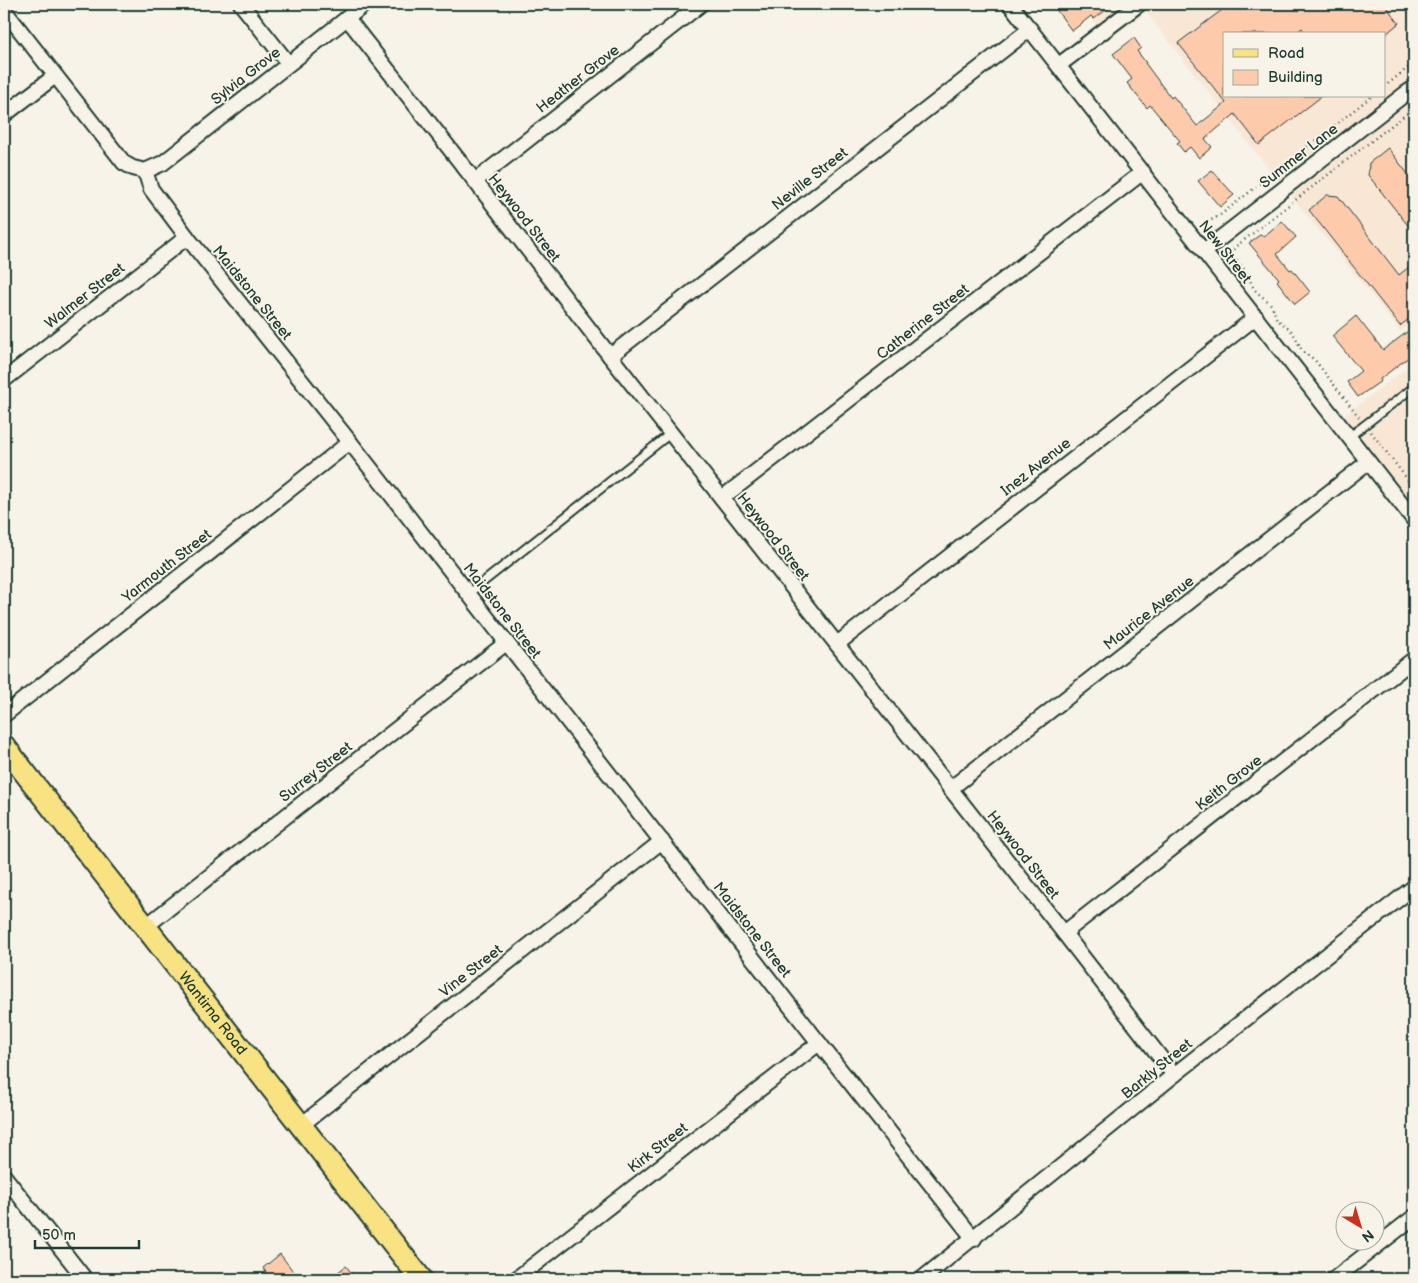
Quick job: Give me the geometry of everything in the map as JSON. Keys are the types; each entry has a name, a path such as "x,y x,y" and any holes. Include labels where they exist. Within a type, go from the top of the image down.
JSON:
{"main road":[{"name":"Wantirna Road","path":"4,746 416,1278"}],"street":[{"path":"241,4 288,64"},
{"name":"Sylvia Grove","path":"145,172 162,163 365,4"},
{"name":"Heather Grove","path":"475,180 701,4"},
{"name":"New Street","path":"1010,4 1414,520"},
{"path":"1059,65 1139,4"},
{"path":"4,10 124,163 145,172"},
{"name":"Heywood Street","path":"346,18 475,180 610,356 1174,1075"},
{"name":"Neville Street","path":"610,356 1030,28"},
{"path":"4,115 55,76"},
{"name":"Summer Lane","path":"1204,250 1414,88"},
{"name":"Maidstone Street","path":"145,172 151,189 187,237 350,442 974,1239"},
{"name":"Catherine Street","path":"722,498 1143,172"},
{"name":"Walmer Street","path":"4,380 187,237"},
{"name":"Inez Avenue","path":"837,644 1256,317"},
{"name":"Yarmouth Street","path":"4,715 350,442"},
{"name":"Maurice Avenue","path":"950,790 1368,462"},
{"name":"Surrey Street","path":"145,927 506,643"},
{"name":"Keith Grove","path":"1064,933 1414,658"},
{"name":"Vine Street","path":"300,1126 662,842"},
{"name":"Barkly Street","path":"922,1279 974,1239 1174,1075 1414,887"},
{"name":"Kirk Street","path":"516,1279 819,1043"},
{"path":"4,1176 85,1279"},
{"path":"1334,1279 1414,1217"}],"lane":[{"path":"1349,437 1414,387"},
{"path":"468,594 671,433"}],"path":[{"path":"1386,85 1414,63"},
{"path":"1207,222 1219,216 1369,98"},
{"path":"1414,108 1235,247 1231,254 1249,276 1250,283 1272,307 1280,322 1294,334 1298,345 1305,355 1314,359 1414,488"}],"shaded area":[{"path":"1080,4 1414,4 1414,333 1409,326 1401,332 1275,177 1146,12 1109,40"},
{"path":"1414,362 1414,507 1343,417"}],"building":[{"path":"1052,4 1114,4 1094,19 1091,16 1072,31"},
{"path":"1230,4 1384,4 1399,23 1386,34 1386,32 1305,32 1302,28 1297,32 1223,32 1223,98 1319,98 1259,145 1235,114 1205,139 1212,147 1199,158 1190,147 1184,152 1177,143 1180,141 1150,105 1147,108 1127,83 1132,79 1113,54 1134,38 1141,48 1137,51 1145,63 1171,98 1173,96 1197,126 1226,103 1178,43"},
{"path":"1388,148 1414,182 1414,233 1368,175 1369,163"},
{"path":"1212,170 1234,195 1220,207 1198,181"},
{"path":"1327,195 1338,196 1399,275 1414,263 1414,315 1400,326 1309,210"},
{"path":"1282,221 1296,237 1277,254 1310,292 1295,304 1277,281 1279,279 1249,243 1261,234 1263,237"},
{"path":"1356,316 1383,350 1414,327 1414,353 1380,379 1381,381 1358,397 1347,382 1361,371 1332,336"},
{"path":"280,1254 299,1279 271,1279 263,1268"},
{"path":"346,1266 356,1279 329,1279"}]}
